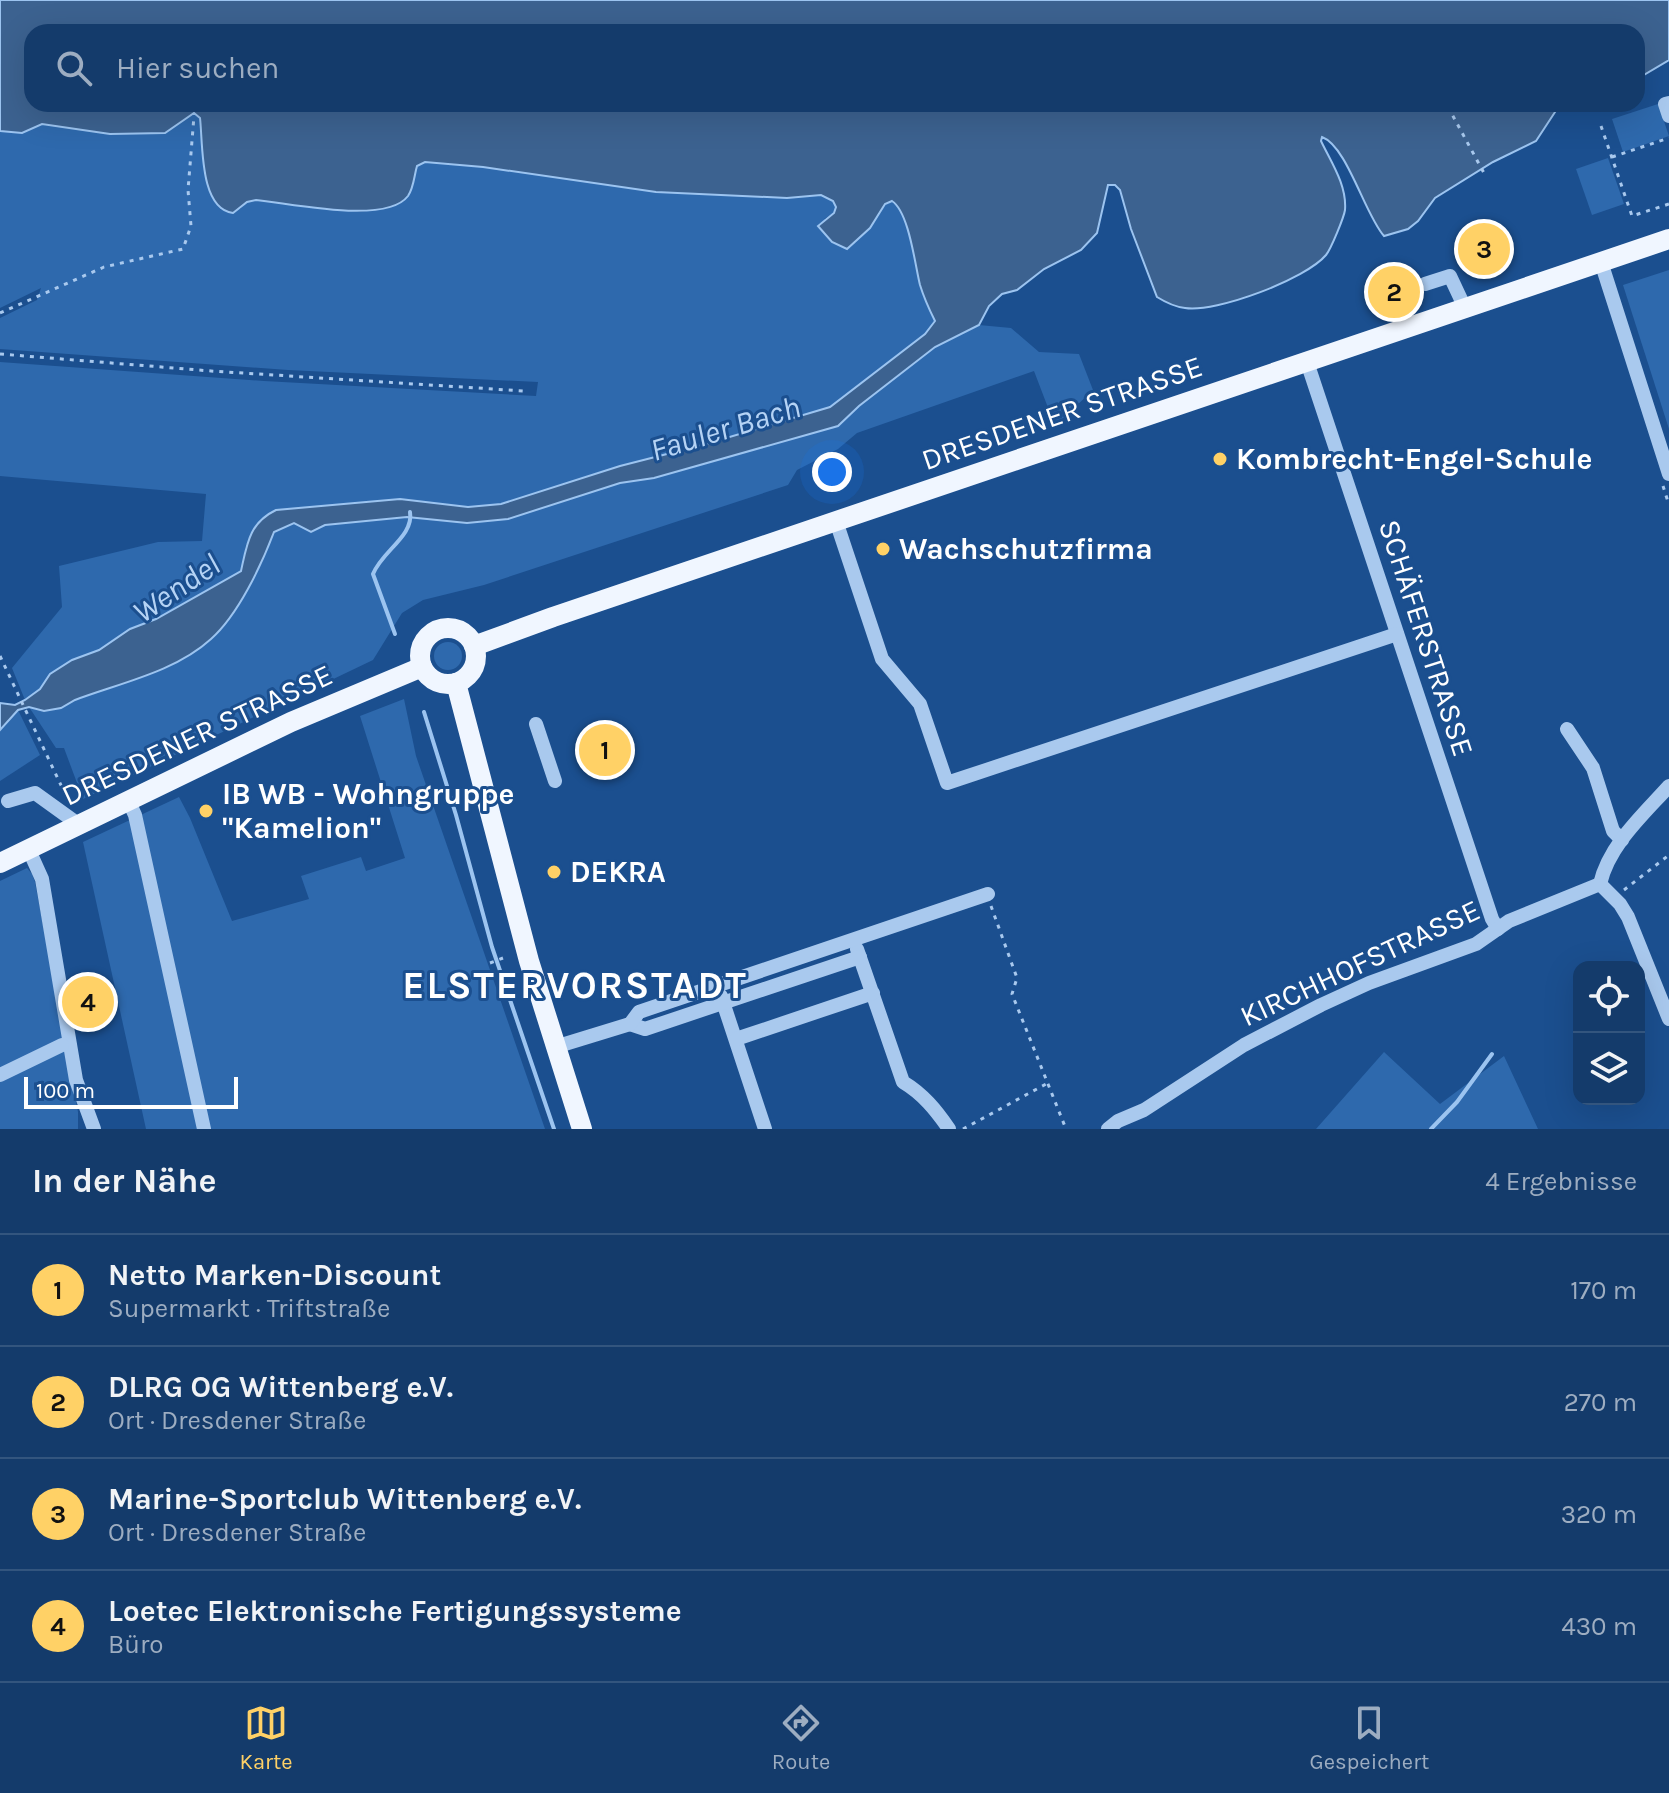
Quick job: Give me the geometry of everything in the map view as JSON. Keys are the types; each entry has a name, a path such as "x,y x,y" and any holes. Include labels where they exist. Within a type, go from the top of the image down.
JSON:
{"main road":[{"name":"DRESDENER STRASSE","path":"474,646 1669,239"},
{"path":"437,630 459,630 471,639 474,646 476,657 473,668 456,683 440,683 426,674 422,667 421,645 437,630"},
{"name":"DRESDENER STRASSE","path":"0,863 291,722 422,667"},
{"path":"456,683 523,939 582,1129"}],"street":[{"path":"1669,103 1665,104 1669,116"},
{"path":"1601,262 1669,474"},
{"path":"1425,284 1450,276 1465,308"},
{"name":"SCHÄFERSTRASSE","path":"1307,362 1492,919 1498,929"},
{"path":"836,521 882,659 920,704 947,783 1397,634"},
{"path":"536,724 555,781"},
{"path":"1567,729 1593,768 1613,831 1622,840"},
{"path":"1669,786 1607,861 1600,884 1628,917 1669,1019"},
{"path":"8,801 35,793 78,824"},
{"path":"128,800 135,815 204,1129"},
{"path":"28,848 42,879 76,1080 94,1129"},
{"name":"KIRCHHOFSTRASSE","path":"1108,1129 1118,1121 1144,1110 1234,1051 1355,989 1476,944 1518,916 1600,884"},
{"path":"630,1024 639,1012 988,894"},
{"path":"852,938 903,1082 918,1091 949,1129"},
{"path":"555,1047 630,1024 645,1029 860,957"},
{"path":"717,985 765,1129"},
{"path":"736,1039 873,993"},
{"path":"0,1075 62,1045"}],"path":[{"path":"1451,112 1484,173"},
{"path":"0,313 104,267 183,249 191,226 188,190 194,116"},
{"path":"1601,126 1632,216 1669,204"},
{"path":"1612,157 1669,138"},
{"path":"0,354 524,391"},
{"path":"0,656 78,824"},
{"path":"1614,897 1669,855"},
{"path":"988,894 1017,978 1012,994 1066,1129"},
{"path":"490,963 503,958"},
{"path":"963,1129 1048,1083"}],"shaded area":[{"path":"0,0 1669,0 1669,60 1645,74 1645,24 24,24 24,112 1555,112 1536,141 1493,162 1435,198 1408,229 1384,236 1340,153 1322,137 1345,201 1342,219 1326,255 1281,284 1238,300 1199,308 1185,308 1157,297 1120,190 1115,185 1108,185 1097,233 1081,250 1044,269 1017,290 1002,294 989,306 979,325 935,347 838,426 654,478 620,483 508,519 467,523 407,517 325,525 311,532 294,523 274,532 239,604 221,629 197,650 164,668 61,708 44,711 29,707 18,710 0,730 0,703 15,705 25,700 40,689 50,674 72,660 99,650 130,629 156,619 241,571 255,528 276,510 400,499 468,507 501,504 620,466 830,407 925,334 935,321 920,285 907,227 892,201 885,204 870,228 847,249 832,242 818,226 834,213 836,207 833,201 821,195 787,198 656,192 483,167 425,162 417,166 408,196 397,205 359,211 256,200 247,202 233,213 222,209 208,188 200,118 194,113 165,133 110,134 42,124 22,133 0,131"},
{"path":"1658,104 1669,136 1623,152 1612,119 1645,112 1645,108"},
{"path":"194,113 200,118 204,173 221,210 240,209 247,202 256,200 360,212 390,208 413,184 417,166 425,162 483,167 656,192 787,198 821,195 837,207 824,219 878,217 885,204 892,201 907,227 920,285 935,321 925,334 830,407 620,466 501,504 468,507 400,499 276,510 246,545 241,571 50,674 40,689 25,700 12,668 62,607 59,566 158,542 202,541 206,494 0,476 0,362 536,396 538,382 288,370 0,349 0,318 37,300 41,288 0,308 0,131 22,133 42,124 110,134 165,133"},
{"path":"1608,158 1624,204 1592,215 1576,169"},
{"path":"1669,270 1669,429 1623,285"},
{"path":"979,325 1011,328 1039,352 1079,354 1093,390 1055,426 1034,371 857,433 838,449 797,470 788,485 484,585 423,600 402,613 373,660 83,799 64,748 56,748 29,707 58,707 164,669 197,650 221,629 240,604 274,532 294,523 311,531 325,525 407,517 467,523 620,483 654,478 838,426 935,347"},
{"path":"448,642 458,646 462,656 458,666 448,670 438,666 434,656 438,646"},
{"path":"404,699 416,756 545,1129 146,1129 83,842 179,797 232,921 309,899 301,876 361,857 366,871 405,858 360,716"},
{"path":"18,710 40,755 0,781 0,730"},
{"path":"27,868 35,882 78,1112 78,1129 0,1129 0,881"},
{"path":"1384,1052 1440,1104 1504,1056 1538,1129 1316,1129"}],"waterway":[{"name":"Fauler Bach","path":"395,634 373,574 407,529 410,512"},
{"name":"Fauler Bach","path":"424,712 492,947 554,1129"},
{"path":"1431,1129 1457,1102 1492,1054"}],"place":[{"name":"Marine-Sportclub Wittenberg e.V.","path":"1484,249"},
{"name":"DLRG OG Wittenberg e.V.","path":"1394,292"},
{"name":"Kombrecht-Engel-Schule","path":"1220,459"},
{"name":"Wachschutzfirma","path":"883,549"},
{"name":"Netto Marken-Discount","path":"605,750"},
{"name":"IB WB - Wohngruppe \"Kamelion\"","path":"206,811"},
{"name":"DEKRA","path":"554,872"},
{"name":"Loetec Elektronische Fertigungssysteme","path":"88,1002"}],"district":[{"name":"ELSTERVORSTADT","path":"575,985"}],"water label":[{"name":"Wendel","path":"176,588"}]}
